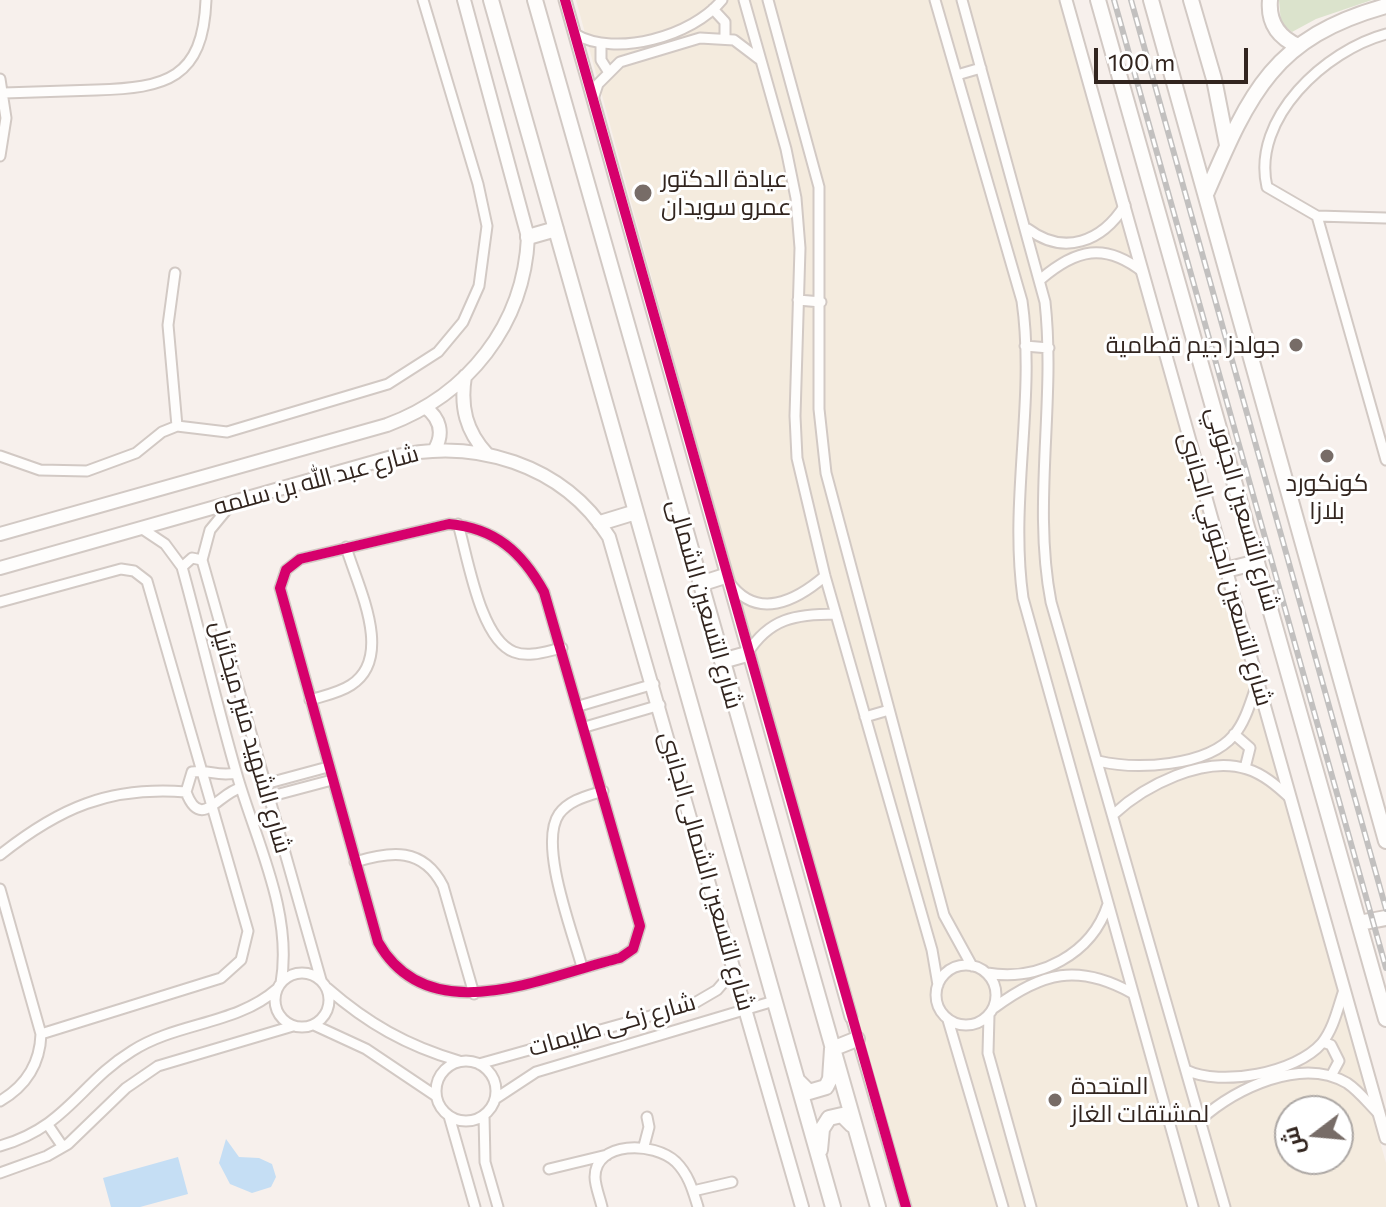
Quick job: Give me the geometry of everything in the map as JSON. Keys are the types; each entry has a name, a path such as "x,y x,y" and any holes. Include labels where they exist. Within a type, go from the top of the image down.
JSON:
{"main road":[{"path":"464,0 528,237 556,229"},
{"name":"شارع التسعين الشمالى","path":"491,0 833,1207"},
{"name":"شارع التسعين الشمالى","path":"535,0 878,1207"},
{"name":"شارع التسعين الجنوبي","path":"1098,0 1386,1019"},
{"name":"شارع التسعين الجنوبي","path":"1151,0 1386,840"},
{"path":"1191,0 1214,79 1227,145"},
{"path":"1270,0 1276,30 1298,46"},
{"path":"1207,192 1227,145 1263,80 1298,46 1344,18 1386,6"},
{"name":"شارع عبد الله بن سلمه","path":"0,534 372,430 425,407 465,376 488,353 509,319 526,263 528,237"},
{"path":"465,376 465,418 474,438 487,454"},
{"path":"425,407 435,417 441,431 435,449"},
{"name":"شارع عبد الله بن سلمه","path":"0,568 392,457 435,449 487,454 518,462 553,480 600,523 609,537"},
{"path":"600,523 636,512"},
{"name":"شارع التسعين الشمالى الجانبى","path":"609,537 735,969 798,1203"},
{"path":"1226,570 1257,562"},
{"path":"700,584 725,576"},
{"path":"722,661 747,654"},
{"path":"1359,923 1386,918"},
{"path":"1372,972 1386,962"},
{"path":"796,1079 809,1092 826,1087 830,1079 832,1049 857,1039"},
{"path":"819,1159 822,1129 829,1118 842,1115 856,1132"}],"street":[{"path":"4,93 138,89 169,80 193,58 201,38 206,0"},
{"path":"0,456 40,470 87,471 136,453 162,432 177,426 227,432 388,384 438,352 463,322 484,267 487,226 474,169 423,0"},
{"path":"565,0 747,654 906,1207"},
{"path":"575,34 601,45 631,44 681,29 722,0"},
{"path":"744,0 796,198 798,300 795,437 825,576 932,950 938,1004 948,1020 1003,1207"},
{"path":"768,0 819,187 822,452 944,915 972,966"},
{"path":"935,0 1018,282 1025,346 1017,540 1023,598 1193,1207"},
{"path":"962,0 1041,279 1049,348 1045,548 1048,584 1225,1207"},
{"name":"شارع التسعين الجنوبي الجانبى","path":"1066,0 1386,1138"},
{"path":"713,9 725,22 725,38"},
{"path":"1386,34 1363,40 1317,71 1298,91 1270,139 1262,168 1267,187 1317,216 1386,218"},
{"path":"593,99 608,71 620,62 685,42 725,38 749,49 761,61"},
{"path":"601,45 601,60 608,71"},
{"path":"957,75 981,68"},
{"path":"0,79 6,118 0,156"},
{"path":"1028,229 1050,242 1075,244 1108,228 1125,205"},
{"path":"1317,216 1386,460"},
{"path":"1041,279 1073,257 1101,252 1129,261 1143,272"},
{"path":"175,273 168,325 177,426"},
{"path":"798,300 821,302"},
{"path":"1025,346 1049,348"},
{"path":"182,567 192,558 202,560 210,530 233,502"},
{"path":"458,524 492,635 515,653 530,655 562,648"},
{"path":"458,524 498,537 521,557 544,592 639,919 640,934 627,954 474,994 430,987 391,962 374,931 281,597 281,579 300,559 431,525 458,524"},
{"name":"شارع الشهيد منير ميخائيل","path":"141,528 165,544 182,567 236,773 280,919 284,951 279,986"},
{"path":"310,700 352,685 369,665 372,652 370,628 346,547"},
{"name":"شارع الشهيد منير ميخائيل","path":"202,560 323,983"},
{"path":"0,602 114,570 128,569 140,574 152,591 247,924 247,946 241,960 221,978 41,1034"},
{"path":"725,576 744,597 772,605 799,598 825,576"},
{"path":"747,654 767,628 781,619 794,615 836,614"},
{"path":"579,706 654,684"},
{"path":"1098,761 1126,767 1157,766 1208,752 1234,734 1257,684"},
{"path":"585,727 660,705"},
{"path":"865,717 889,710"},
{"path":"1234,734 1250,748 1245,768"},
{"path":"1114,814 1143,789 1165,779 1222,766 1245,768 1261,774 1289,797"},
{"path":"265,784 328,767"},
{"path":"203,770 219,777 236,773"},
{"path":"203,770 189,777 186,792 199,809 214,808 225,794 241,788"},
{"path":"268,797 332,780"},
{"path":"582,967 550,836 559,814 567,805 603,791"},
{"path":"0,855 37,826 83,804 134,792 186,792"},
{"path":"355,862 397,852 417,858 434,871 446,894 474,994"},
{"path":"0,889 41,1034 33,1069 20,1087 0,1101"},
{"path":"938,985 955,967 972,966 986,973 1027,971 1070,957 1091,940 1108,904"},
{"name":"شارع زكى طليمات","path":"479,1064 693,1004 717,990 735,969"},
{"path":"0,1146 48,1125 133,1050 169,1034 242,1012 300,973 323,983 348,1007 400,1040 459,1061 479,1064 492,1076 495,1099 484,1115 483,1146 498,1207"},
{"path":"986,973 996,989 988,1053 1031,1207"},
{"path":"948,1020 970,1025 1029,985 1062,974 1098,977 1132,993"},
{"path":"314,1025 328,1008 323,983"},
{"path":"279,986 277,1011 293,1026"},
{"path":"1186,1070 1213,1078 1236,1078 1301,1059 1323,1042 1344,990"},
{"name":"شارع زكى طليمات","path":"495,1099 536,1072 774,1001"},
{"path":"0,1173 25,1166 63,1147 86,1129 126,1088 158,1066 293,1026 314,1025 366,1049 436,1096 449,1116 475,1207"},
{"path":"1323,1042 1331,1045 1339,1061 1331,1076"},
{"path":"436,1096 442,1072 459,1061"},
{"path":"1200,1120 1218,1104 1245,1089 1294,1075 1331,1076 1358,1092 1380,1116"},
{"path":"449,1116 470,1120 484,1115"},
{"path":"644,1146 648,1137 647,1117"},
{"path":"48,1125 63,1147"},
{"path":"549,1169 644,1146 674,1160 693,1191 698,1207"},
{"path":"602,1207 595,1176 597,1167 609,1155"},
{"path":"693,1191 732,1182"}],"shaded area":[{"path":"576,0 1061,0 1386,1163 1386,1207 905,1207"}],"green space":[{"path":"1279,0 1372,0 1316,19 1292,32 1281,23"}],"water":[{"path":"226,1139 239,1157 259,1158 272,1164 276,1177 271,1187 252,1193 230,1184 219,1163"},
{"path":"178,1157 188,1194 140,1207 111,1207 103,1178"}],"railway":[{"path":"1114,0 1386,968"},
{"path":"1131,0 1386,909"}],"cycle path":[{"path":"565,0 906,1207"},
{"path":"449,524 480,531 506,544 526,565 544,592 640,926 633,949 620,958 524,985 490,991 457,992 427,985 400,970 378,942 280,588 286,570 300,559 449,524"}],"place":[{"name":"عيادة الدكتور عمرو سويدان","path":"643,193"},
{"name":"جولدز جيم قطامية","path":"1296,345"},
{"name":"كونكورد بلازا","path":"1327,456"},
{"name":"المتحدة لمشتقات الغاز","path":"1055,1100"}]}
